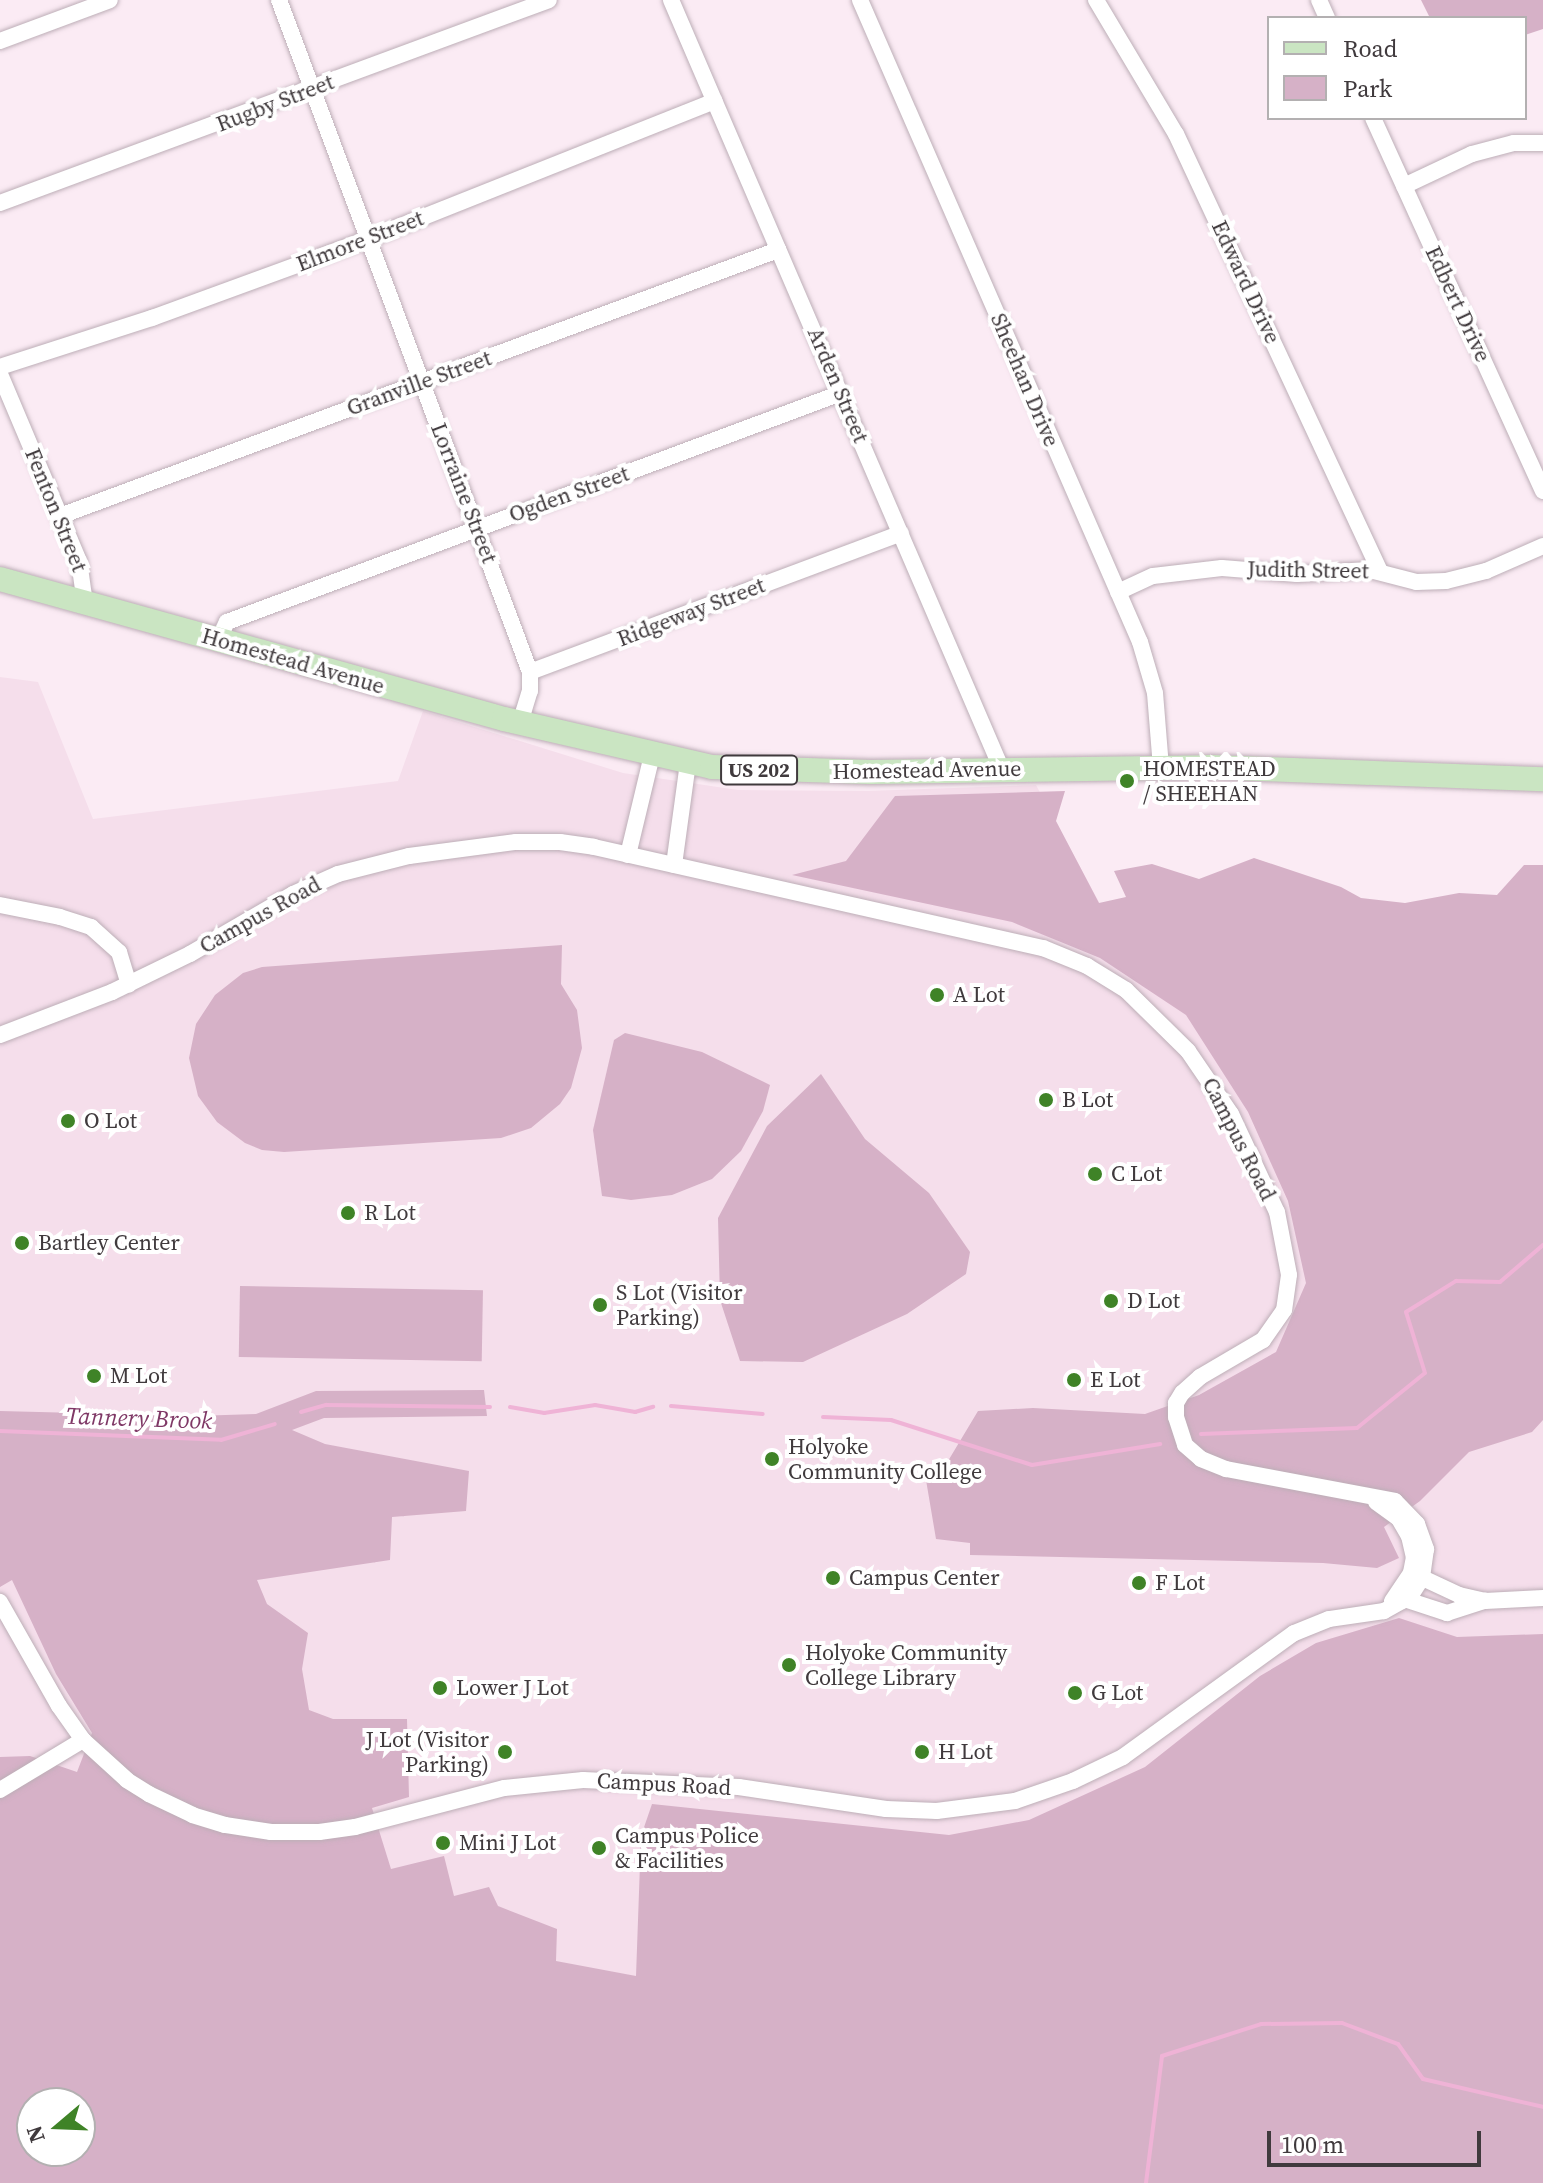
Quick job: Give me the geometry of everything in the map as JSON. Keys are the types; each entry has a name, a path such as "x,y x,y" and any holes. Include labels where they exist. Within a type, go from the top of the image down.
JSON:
{"main road":[{"name":"Homestead Avenue","path":"0,579 520,723 688,763 790,771 1161,767 1543,779"}],"street":[{"path":"0,41 110,0"},
{"name":"Lorraine Street","path":"279,0 530,672"},
{"name":"Rugby Street","path":"0,203 549,0"},
{"name":"Arden Street","path":"671,0 1002,770"},
{"name":"Sheehan Drive","path":"860,0 1118,592 1153,681 1161,767"},
{"name":"Edward Drive","path":"1096,0 1176,134 1380,572"},
{"name":"Elmore Street","path":"0,367 152,318 368,239 715,101"},
{"name":"Edbert Drive","path":"1374,120 1543,491"},
{"path":"1404,186 1472,154 1514,143 1543,143"},
{"name":"Granville Street","path":"60,516 778,250"},
{"name":"Fenton Street","path":"0,374 79,561 85,603"},
{"name":"Ogden Street","path":"218,641 227,622 841,393"},
{"name":"Ridgeway Street","path":"530,672 901,533"},
{"name":"Judith Street","path":"1118,592 1153,576 1208,569 1297,574 1346,570 1380,572 1416,582 1452,580 1486,571 1543,546"},
{"path":"520,723 530,691 530,672"},
{"path":"628,855 652,755"},
{"path":"674,865 688,763"},
{"name":"Campus Road","path":"0,1035 129,984 190,954 293,894 370,864 527,841 571,843 1043,948 1108,977 1143,1005 1188,1051 1231,1114 1277,1212 1288,1264 1288,1298 1272,1331 1241,1354 1200,1377 1182,1393 1175,1410 1181,1438 1192,1453 1226,1469 1368,1497 1399,1519 1409,1536 1416,1575 1400,1599 1384,1611 1329,1619 1294,1633 1242,1668 1147,1743 1098,1770 1015,1801 961,1810 900,1810 739,1787 583,1780 504,1788 337,1830 271,1832 225,1825 160,1801 127,1780 83,1740 59,1706 0,1602"},
{"path":"0,905 91,927 119,952 129,984"},
{"path":"1416,1575 1459,1595 1485,1601"},
{"path":"1400,1599 1447,1613 1485,1601 1543,1598"},
{"path":"0,1790 83,1740"}],"shaded area":[{"name":"Holyoke Community College","path":"0,677 38,682 93,819 398,781 423,711 623,773 738,790 868,791 1036,785 1121,943 1543,935 1543,1975 0,2183"}],"green space":[{"path":"1421,0 1543,0 1543,29 1527,34 1527,16 1429,16"},
{"path":"1065,791 1056,821 1099,903 1126,897 1114,871 1152,864 1199,879 1254,858 1341,887 1361,898 1405,903 1459,893 1497,895 1524,865 1543,865 1543,1420 1532,1432 1469,1452 1420,1501 1384,1527 1399,1558 1377,1568 1323,1563 970,1555 970,1543 936,1539 926,1480 948,1461 978,1411 1033,1408 1145,1414 1199,1395 1276,1352 1306,1283 1288,1201 1248,1112 1186,1015 1100,958 1012,922 792,875 846,861 895,796"},
{"path":"562,945 561,984 577,1010 582,1048 571,1088 560,1104 531,1128 501,1138 284,1152 262,1150 245,1143 217,1122 198,1096 189,1058 196,1024 215,995 243,973 262,967"},
{"path":"625,1033 702,1052 770,1085 763,1111 741,1151 712,1179 672,1195 631,1200 602,1196 593,1130 614,1040"},
{"path":"821,1074 865,1139 929,1193 970,1252 966,1274 907,1314 803,1362 740,1361 720,1300 718,1218 767,1126"},
{"path":"240,1286 483,1290 482,1361 239,1357"},
{"path":"484,1390 487,1416 324,1418 292,1430 325,1444 469,1471 466,1511 392,1517 390,1560 257,1580 267,1604 308,1633 302,1669 309,1710 333,1719 407,1719 409,1797 372,1808 391,1869 444,1856 454,1896 489,1887 498,1906 557,1929 556,1961 636,1976 641,1836 652,1804 949,1835 1029,1820 1145,1767 1260,1676 1316,1643 1399,1618 1457,1637 1543,1634 1543,2183 0,2183 0,1757 30,1756 77,1772 92,1733 56,1674 12,1580 0,1587 0,1411 195,1416 256,1414 316,1391"}],"waterway":[{"name":"Tannery Brook","path":"1201,1434 1357,1428 1425,1373 1406,1312 1456,1281 1500,1282 1543,1245"},
{"name":"Tannery Brook","path":"301,1412 326,1405 490,1407"},
{"name":"Tannery Brook","path":"510,1407 544,1413 595,1405 635,1412 653,1407"},
{"name":"Tannery Brook","path":"671,1406 763,1414"},
{"name":"Tannery Brook","path":"823,1417 891,1420 1032,1465 1160,1444"},
{"name":"Tannery Brook","path":"0,1431 221,1440 275,1424"},
{"path":"1146,2183 1162,2056 1261,2024 1342,2023 1398,2044 1423,2079 1543,2107"}],"place":[{"name":"HOMESTEAD / SHEEHAN","path":"1127,781"},
{"name":"A Lot","path":"937,995"},
{"name":"B Lot","path":"1046,1100"},
{"name":"O Lot","path":"68,1121"},
{"name":"C Lot","path":"1095,1174"},
{"name":"R Lot","path":"348,1213"},
{"name":"Bartley Center","path":"22,1243"},
{"name":"D Lot","path":"1111,1301"},
{"name":"S Lot (Visitor Parking)","path":"600,1305"},
{"name":"M Lot","path":"94,1376"},
{"name":"E Lot","path":"1074,1380"},
{"name":"Holyoke Community College","path":"772,1459"},
{"name":"Campus Center","path":"833,1578"},
{"name":"F Lot","path":"1139,1583"},
{"name":"Holyoke Community College Library","path":"789,1665"},
{"name":"Lower J Lot","path":"440,1688"},
{"name":"G Lot","path":"1075,1693"},
{"name":"J Lot (Visitor Parking)","path":"505,1752"},
{"name":"H Lot","path":"922,1752"},
{"name":"Mini J Lot","path":"443,1843"},
{"name":"Campus Police & Facilities","path":"599,1848"}]}
